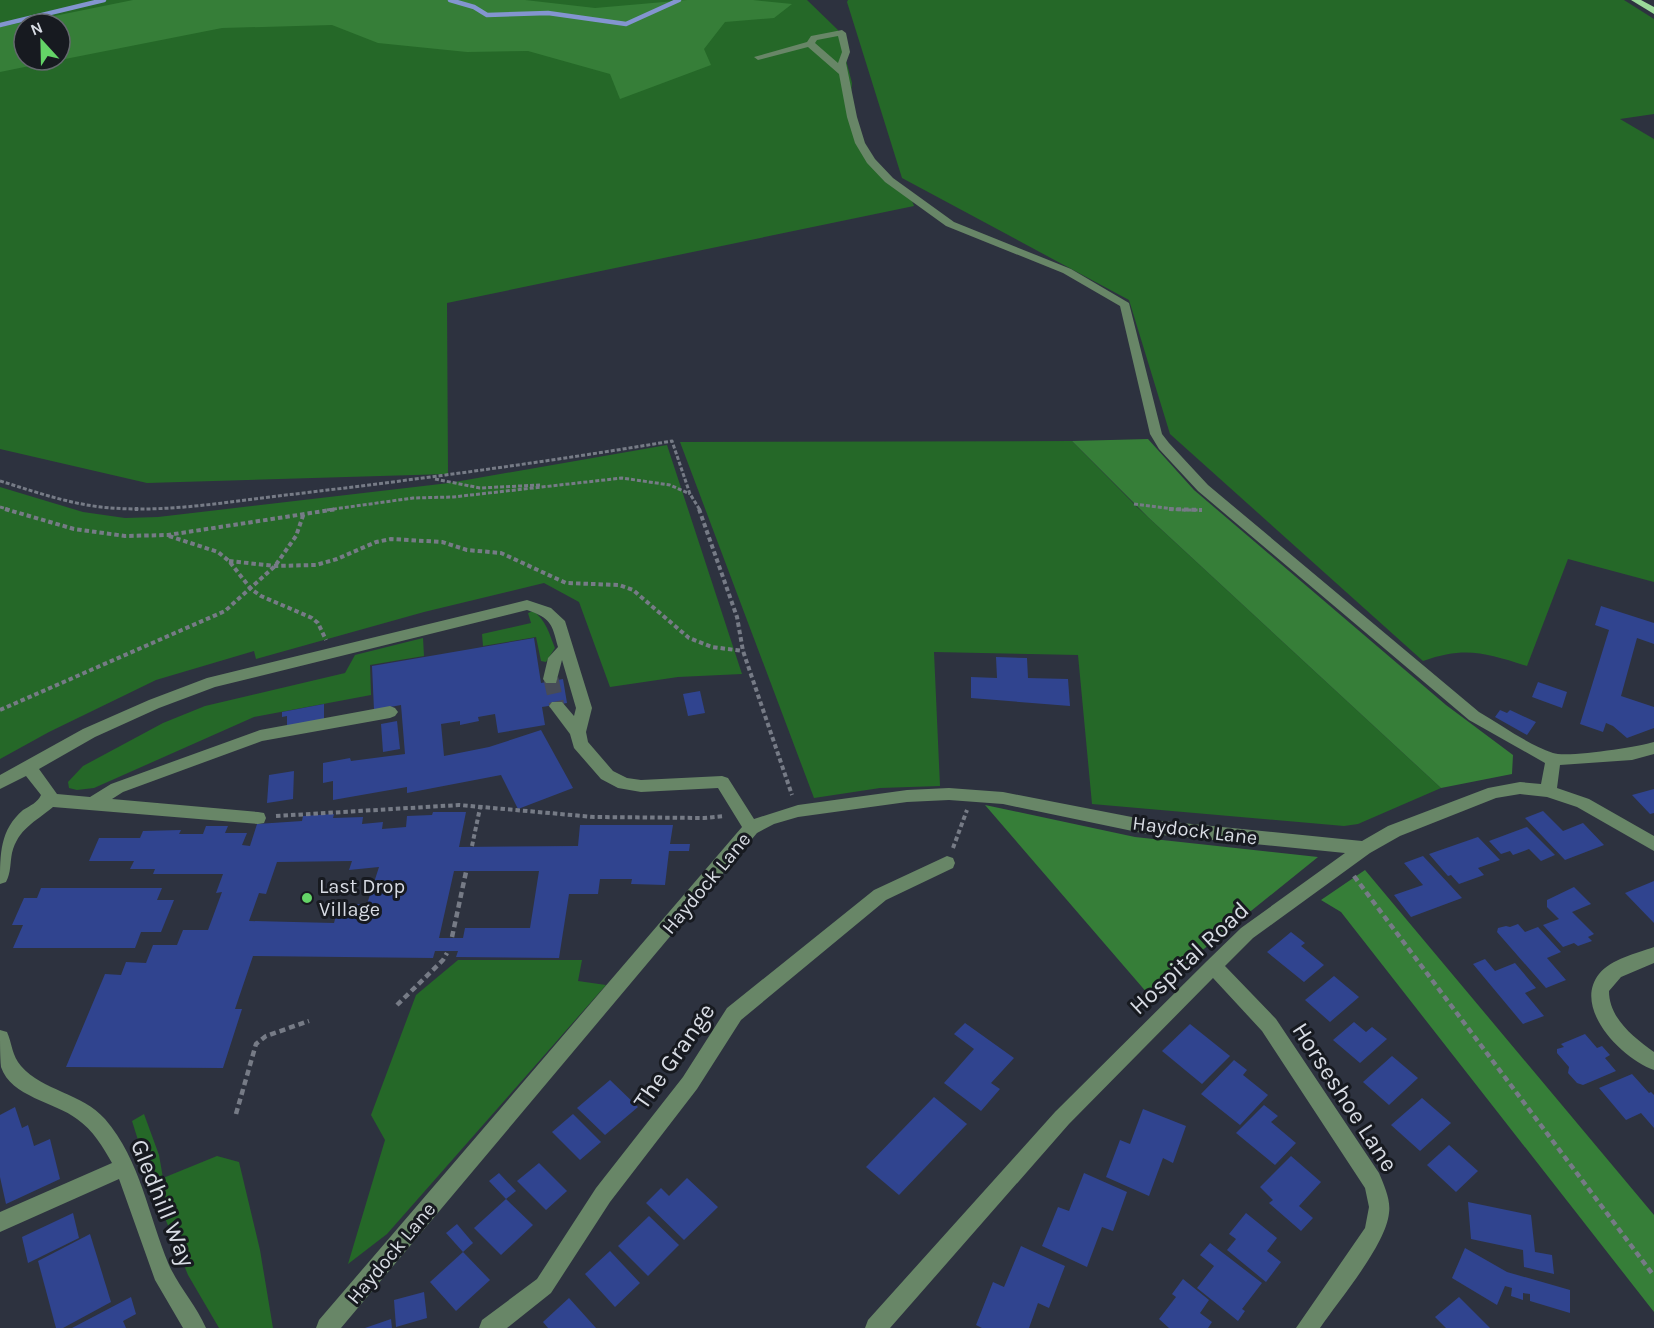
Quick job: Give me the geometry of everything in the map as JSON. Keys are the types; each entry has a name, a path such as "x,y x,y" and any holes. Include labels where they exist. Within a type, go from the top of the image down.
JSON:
{"main road":[{"path":"1635,0 1654,11"}],"street":[{"path":"758,57 810,44 814,38 842,33 846,47 842,63 843,72 860,143 871,161 889,180 950,224 1067,271 1110,293 1125,305 1156,434 1164,446 1203,488 1474,716 1552,760 1632,754 1654,748"},
{"path":"810,44 843,72"},
{"path":"0,783 89,733 154,704 212,682 527,604 546,610 558,621 584,708 578,732"},
{"path":"551,679 555,658 567,648"},
{"path":"557,706 578,732 583,750 607,775 624,784 641,786 718,781 724,784 746,821"},
{"path":"92,804 117,788 260,736 390,712"},
{"path":"1548,791 1552,760"},
{"path":"28,766 49,794 49,800"},
{"name":"Hospital Road","path":"876,1328 1062,1118 1213,966 1247,933 1364,848 1394,831 1494,792 1520,788 1548,791 1598,809 1654,844"},
{"name":"Haydock Lane","path":"327,1328 746,821 769,819 798,811 907,796 973,795 1003,798 1142,826 1364,848"},
{"path":"0,876 9,836 20,822 49,800 258,818"},
{"name":"The Grange","path":"490,1328 544,1286 603,1195 690,1083 734,1014 880,895 947,863"},
{"path":"1654,955 1618,970 1606,978 1599,989 1598,998 1619,1034 1629,1046 1654,1062"},
{"name":"Horseshoe Lane","path":"1213,966 1269,1026 1372,1180 1380,1203 1379,1219 1372,1235 1307,1328"},
{"name":"Gledhill Way","path":"0,1038 9,1068 20,1079 77,1109 96,1123 121,1154 163,1274 195,1328"},
{"path":"0,1222 125,1167"}],"path":[{"path":"0,480 72,502 113,508 149,508 208,504 431,478 672,441 690,494 701,512 736,617 743,651 798,811"},
{"path":"431,478 480,488 585,482"},
{"path":"0,507 74,529 125,536 168,535 413,498 453,497 622,478 670,485 690,494"},
{"path":"1134,504 1182,510 1226,507"},
{"path":"0,710 225,611 275,566 296,536 304,513"},
{"path":"168,535 218,552 261,597 312,618 318,623 332,653"},
{"path":"229,561 275,566 315,565 337,559 376,542 391,539 441,542 468,550 501,553 566,583 619,585 633,590 689,638 712,647 743,651"},
{"path":"947,863 973,795"},
{"path":"258,818 305,813 447,806 594,818 704,818 746,821"},
{"path":"472,846 480,808"},
{"path":"1344,863 1654,1276"},
{"path":"452,937 466,872"},
{"path":"397,1005 443,960 447,953"},
{"path":"237,1114 256,1044 266,1036 309,1021"}],"green space":[{"path":"0,0 807,0 838,30 852,83 849,117 859,148 912,201 914,206 447,303 448,474 147,483 0,449"},
{"path":"133,0 525,0 595,8 687,0 753,0 792,4 774,18 725,22 704,49 711,65 620,99 610,74 528,51 467,52 378,43 332,25 222,28 72,58 72,12"},
{"path":"848,0 1624,0 1654,19 1654,114 1620,119 1654,139 1654,582 1568,559 1527,666 1475,653 1438,656 1423,661 1170,434 1129,300 902,178"},
{"path":"12,25 12,70 0,72 0,27"},
{"path":"1148,439 1194,490 1446,705 1513,755 1512,774 1441,788 1149,518 1072,441"},
{"path":"1072,441 1137,507 1441,788 1358,824 1344,826 1092,804 1078,655 934,652 940,786 880,788 814,798 680,442"},
{"path":"667,445 742,674 678,677 610,687 579,602 544,583 424,612 256,659 254,651 156,680 49,732 0,759 0,487 83,512 125,518 158,517 449,483"},
{"path":"533,611 544,623 555,648 546,662 541,661 536,637 483,646 482,634 531,623 528,613"},
{"path":"423,638 424,656 370,665 371,695 254,717 94,788 77,790 69,788 68,782 83,766 163,723 205,706 345,673 355,655"},
{"path":"985,805 1135,837 1318,857 1148,994"},
{"path":"1365,870 1654,1215 1654,1312 1341,912 1321,900"},
{"path":"458,960 582,960 578,981 606,985 387,1234 348,1264 385,1140 371,1115 416,995"},
{"path":"144,1114 159,1155 163,1178 217,1156 239,1162 260,1250 273,1328 219,1328 188,1275 154,1191 132,1121"}],"building":[{"path":"1601,606 1654,623 1654,644 1637,638 1621,696 1654,707 1654,728 1627,738 1606,723 1603,732 1580,724 1609,630 1595,625"},
{"path":"534,638 541,683 563,679 567,703 542,707 545,725 498,733 495,714 478,717 479,721 460,725 460,721 441,724 444,756 489,747 541,730 573,788 518,809 501,775 407,793 407,787 333,800 333,781 323,783 323,763 350,758 351,761 405,754 401,705 374,710 372,666"},
{"path":"996,657 1027,658 1028,678 1068,679 1070,706 971,698 971,677 997,678"},
{"path":"1538,682 1567,692 1562,708 1532,697"},
{"path":"700,691 705,713 688,716 683,694"},
{"path":"324,704 324,719 287,726 287,716 282,717 282,712"},
{"path":"1500,710 1507,713 1510,710 1536,722 1527,735 1495,717"},
{"path":"397,721 400,749 383,752 381,724"},
{"path":"294,771 293,799 267,803 269,775"},
{"path":"1654,789 1654,813 1650,814 1632,795"},
{"path":"1543,811 1563,831 1583,823 1604,845 1565,860 1525,818"},
{"path":"433,812 466,812 459,847 578,846 580,825 673,825 670,844 690,844 689,851 669,851 665,885 631,884 632,879 600,879 598,894 569,894 559,958 456,957 458,951 435,951 433,958 253,956 235,1009 242,1009 223,1068 66,1067 105,974 121,975 126,962 146,963 153,945 177,945 183,930 208,930 222,892 216,893 223,874 153,874 155,869 130,869 134,861 89,861 99,838 140,838 143,831 181,830 179,834 203,834 206,826 228,826 225,833 247,833 242,845 250,846 257,824 302,821 303,816 334,814 333,818 363,817 362,824 383,822 382,829 406,827 407,816 432,815","holes":["352,861 349,870 379,867 367,904 339,904 334,923 249,921 259,893 266,894 277,862","454,871 539,871 530,928 465,928 463,938 439,938"]},
{"path":"1527,827 1555,855 1541,861 1529,849 1513,855 1510,851 1501,854 1489,841"},
{"path":"1478,837 1500,860 1478,868 1484,875 1459,884 1451,875 1448,876 1429,854"},
{"path":"1423,856 1462,898 1411,917 1394,895 1423,885 1404,863"},
{"path":"1654,881 1654,923 1625,893"},
{"path":"1574,887 1591,904 1572,912 1594,934 1588,937 1592,941 1578,946 1574,943 1563,947 1543,925 1559,919 1547,907 1547,900"},
{"path":"41,888 162,888 157,900 174,900 161,932 141,932 135,948 13,948 23,925 12,925 24,898 37,898"},
{"path":"1518,924 1525,932 1538,927 1561,952 1547,958 1566,980 1546,988 1497,932 1498,928"},
{"path":"1291,932 1305,943 1301,946 1324,965 1304,982 1267,952"},
{"path":"1485,959 1495,971 1515,963 1536,988 1525,993 1544,1016 1523,1024 1473,964"},
{"path":"1334,976 1359,997 1330,1022 1305,1000"},
{"path":"1354,1022 1366,1032 1372,1027 1387,1039 1360,1063 1333,1040"},
{"path":"965,1023 1014,1058 991,1083 1000,1089 981,1111 944,1083 974,1049 954,1034"},
{"path":"1190,1024 1230,1056 1202,1084 1162,1051"},
{"path":"1585,1034 1597,1048 1602,1046 1610,1055 1605,1058 1616,1071 1583,1085 1577,1083 1568,1073 1569,1067 1557,1053 1557,1049 1564,1047 1561,1044"},
{"path":"1392,1056 1418,1078 1389,1105 1363,1082"},
{"path":"1234,1060 1247,1070 1243,1075 1268,1095 1240,1125 1201,1094"},
{"path":"1632,1074 1649,1093 1654,1095 1654,1128 1641,1113 1626,1120 1599,1088"},
{"path":"610,1080 638,1107 605,1135 577,1108"},
{"path":"934,1097 967,1124 899,1195 866,1167"},
{"path":"1422,1098 1451,1123 1420,1151 1391,1125"},
{"path":"1264,1105 1278,1116 1271,1122 1296,1143 1275,1165 1236,1133"},
{"path":"15,1107 22,1128 28,1125 34,1146 50,1139 60,1179 6,1204 0,1177 0,1115"},
{"path":"1143,1109 1186,1126 1173,1163 1163,1158 1149,1196 1106,1177 1120,1140 1130,1144"},
{"path":"573,1114 601,1142 580,1160 552,1132"},
{"path":"1449,1145 1478,1171 1456,1192 1427,1165"},
{"path":"1291,1156 1321,1182 1299,1206 1313,1218 1301,1231 1269,1203 1273,1200 1260,1187"},
{"path":"539,1163 567,1191 546,1210 517,1181"},
{"path":"499,1173 516,1191 506,1199 489,1181"},
{"path":"1084,1173 1127,1192 1113,1231 1102,1227 1087,1267 1042,1246 1058,1207 1069,1211"},
{"path":"687,1178 718,1207 684,1240 646,1203 661,1188 669,1196"},
{"path":"506,1199 533,1225 501,1255 474,1228"},
{"path":"1468,1202 1531,1215 1535,1252 1552,1255 1554,1274 1524,1267 1523,1250 1471,1239"},
{"path":"73,1213 79,1238 28,1263 22,1237"},
{"path":"1246,1213 1277,1238 1267,1251 1281,1262 1266,1282 1227,1250 1236,1239 1229,1234"},
{"path":"649,1216 679,1245 648,1276 618,1246"},
{"path":"457,1224 473,1243 463,1252 446,1233"},
{"path":"90,1234 111,1302 63,1328 56,1328 38,1261"},
{"path":"1210,1243 1262,1283 1242,1309 1245,1311 1238,1321 1197,1288 1214,1266 1200,1255"},
{"path":"1021,1246 1065,1266 1049,1308 1038,1303 1029,1328 982,1328 976,1325 993,1282 1004,1287"},
{"path":"1465,1248 1507,1272 1570,1290 1570,1313 1530,1301 1530,1294 1523,1293 1523,1300 1511,1296 1512,1288 1505,1286 1497,1305 1452,1278"},
{"path":"610,1251 640,1283 615,1307 585,1274"},
{"path":"463,1252 490,1280 456,1311 430,1282"},
{"path":"1183,1279 1209,1300 1200,1313 1212,1322 1208,1328 1169,1328 1159,1319 1176,1297 1172,1294"},
{"path":"424,1292 427,1318 396,1327 394,1300"},
{"path":"131,1297 136,1314 123,1321 126,1328 72,1328"},
{"path":"1459,1297 1490,1328 1446,1328 1435,1317"},
{"path":"569,1298 596,1328 548,1328 543,1322"},
{"path":"391,1319 392,1328 365,1328"}],"waterway":[{"path":"0,25 104,0"},
{"path":"450,0 474,7 487,15 548,13 626,24 679,0"}],"tunnel":[{"path":"551,679 557,706"}],"place":[{"name":"Last Drop Village","path":"307,898"}]}
